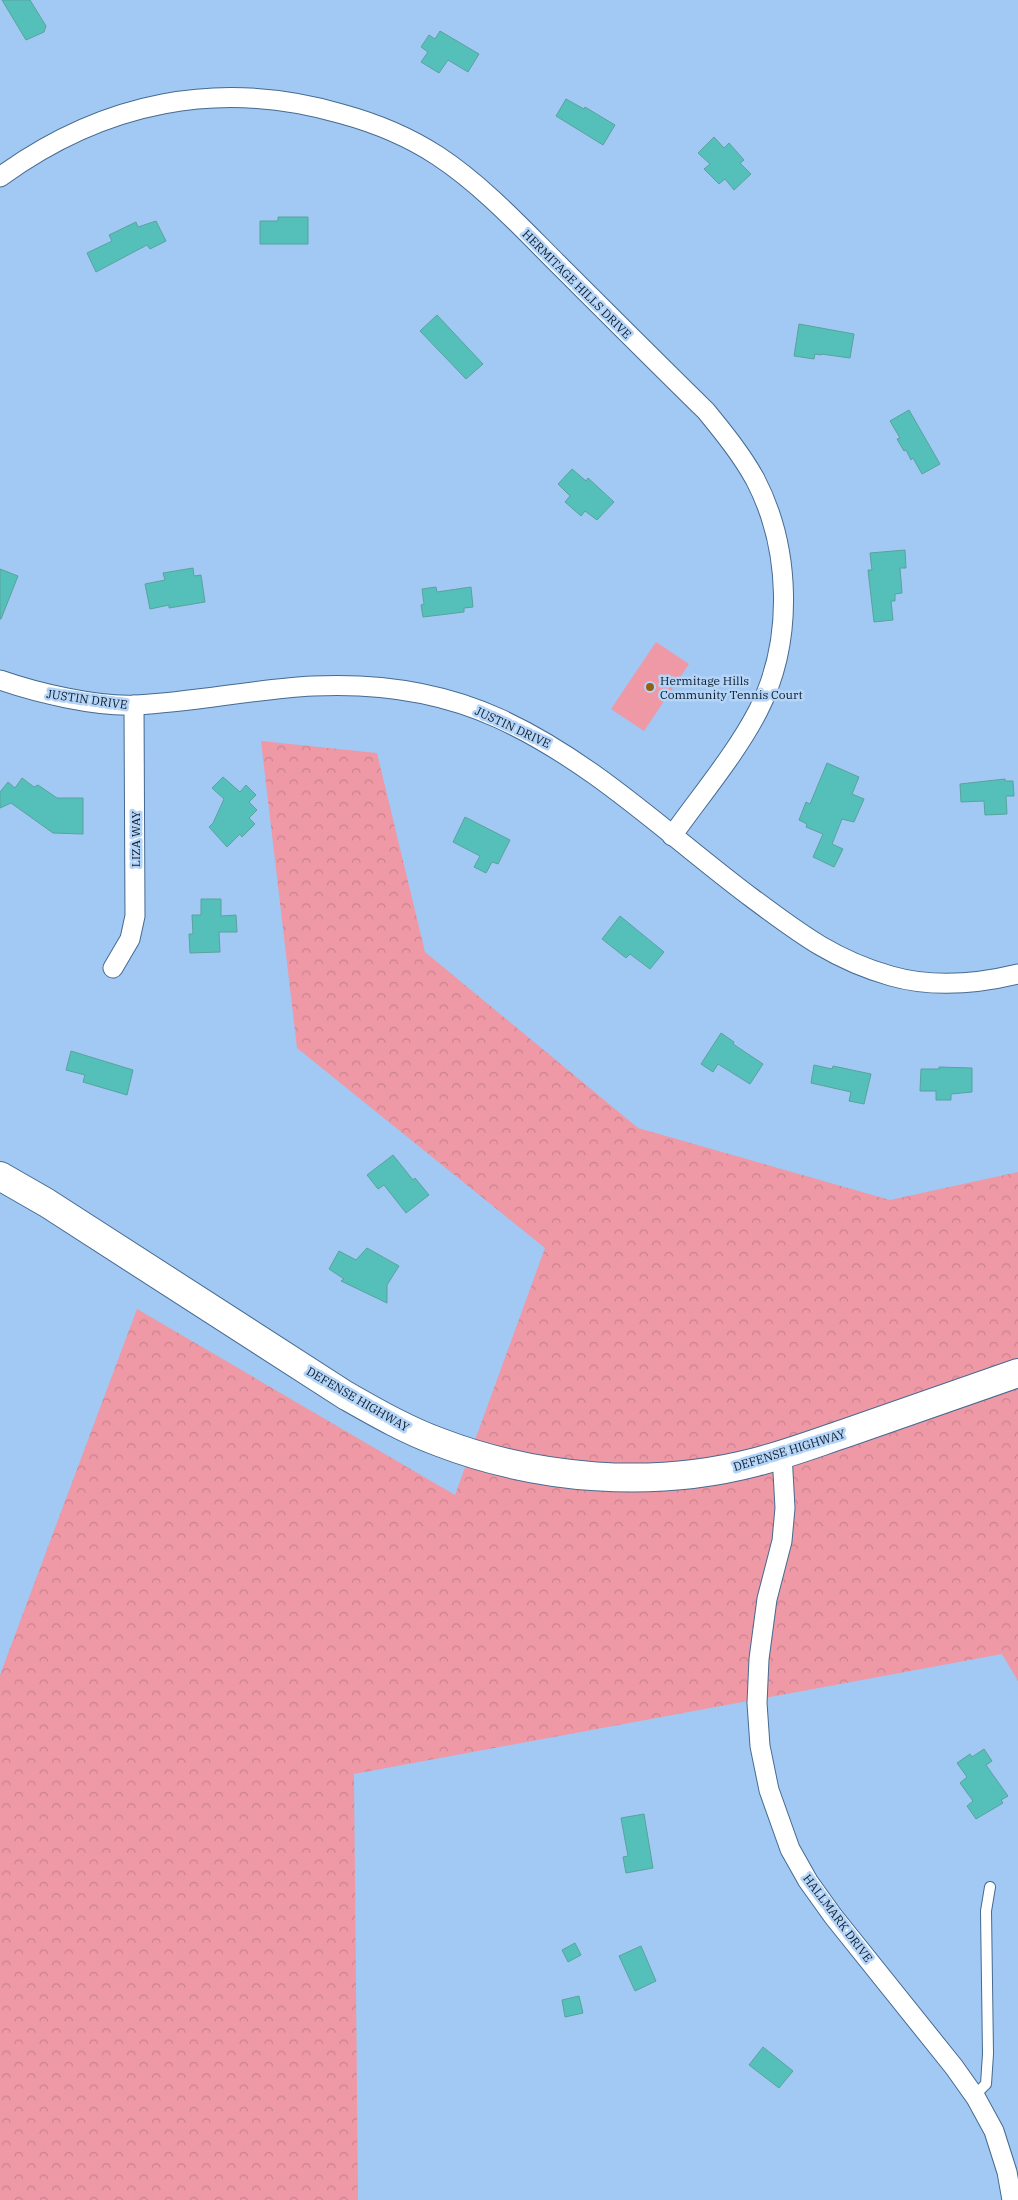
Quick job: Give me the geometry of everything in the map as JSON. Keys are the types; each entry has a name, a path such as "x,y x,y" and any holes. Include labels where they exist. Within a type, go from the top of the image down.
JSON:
{"main road":[{"name":"DEFENSE HIGHWAY","path":"0,1176 47,1203 345,1394 392,1421 438,1442 477,1455 520,1466 565,1473 634,1477 697,1473 756,1462 1018,1373"}],"street":[{"name":"HERMITAGE HILLS DRIVE","path":"0,177 34,153 75,132 106,118 139,108 206,97 236,96 276,99 352,116 384,128 413,142 461,172 536,242 706,412 724,433 756,481 774,530 781,561 783,613 780,646 770,683 743,738 672,836"},
{"name":"JUSTIN DRIVE","path":"0,680 61,697 134,705 311,686 356,685 399,689 444,699 483,711 551,744 821,948 857,965 894,977 932,983 963,984 994,980 1018,974"},
{"name":"LIZA WAY","path":"113,968 130,939 135,916 134,705"},
{"name":"HALLMARK DRIVE","path":"782,1454 784,1508 782,1541 767,1599 759,1659 757,1703 760,1746 769,1790 790,1849 808,1881 833,1916 975,2095 994,2131 1007,2172 1012,2200"}],"lane":[{"path":"975,2095 986,2084 988,2054 986,1911 990,1888"}],"green space":[{"name":"Hermitage Hills Community Tennis Court","path":"656,642 689,664 644,731 611,709"},
{"path":"261,741 377,753 425,952 638,1128 890,1200 1018,1172 1018,1681 1002,1654 354,1774 358,2200 0,2200 0,1675 137,1309 455,1495 545,1248 297,1048"}],"building":[{"path":"2,0 30,0 46,26 44,32 26,40"},
{"path":"440,31 479,54 468,72 448,60 439,73 421,62 428,52 421,47 429,35 435,39"},
{"path":"566,99 584,109 585,107 615,125 603,145 556,116"},
{"path":"714,137 724,148 729,143 744,160 740,163 751,174 734,190 725,179 719,184 704,169 710,164 698,153"},
{"path":"278,217 308,217 308,244 260,244 260,221 278,221"},
{"path":"156,221 166,241 150,249 147,245 96,272 87,253 112,241 109,235 136,222 138,227"},
{"path":"437,315 483,364 466,379 420,331"},
{"path":"799,324 854,334 850,358 821,354 815,354 814,359 794,356"},
{"path":"909,410 940,464 922,474 913,458 911,460 906,450 904,451 897,439 900,438 890,421"},
{"path":"572,469 586,481 588,478 614,502 597,520 585,511 581,516 565,502 570,496 558,484"},
{"path":"905,550 906,568 900,568 902,593 895,594 895,601 891,601 893,620 874,622 868,570 872,570 870,553"},
{"path":"193,568 194,576 201,575 205,602 169,608 169,605 150,609 145,584 165,580 163,573"},
{"path":"0,569 18,576 1,619 0,619"},
{"path":"436,587 437,592 471,587 473,607 464,608 464,612 423,617 421,605 424,604 422,589"},
{"path":"827,763 859,777 852,794 864,799 854,822 842,819 832,844 843,849 834,867 813,857 823,834 806,827 807,824 799,820 806,802 810,804"},
{"path":"223,777 240,792 246,785 256,795 249,802 257,810 249,818 255,824 242,837 240,834 227,847 209,827 213,823 224,799 212,788"},
{"path":"22,778 34,787 38,785 57,798 83,798 83,834 53,833 11,803 0,808 0,792 8,782 15,788"},
{"path":"1005,779 1005,781 1013,781 1014,796 1006,796 1007,814 985,815 984,801 961,802 960,784"},
{"path":"465,817 510,840 498,864 492,862 486,873 474,867 480,856 453,842"},
{"path":"201,899 221,899 221,916 236,915 237,932 219,932 220,952 190,953 189,934 193,934 192,915 201,915"},
{"path":"620,916 664,952 650,969 630,954 626,958 602,939"},
{"path":"721,1033 734,1042 733,1044 763,1064 750,1084 718,1064 713,1072 701,1064"},
{"path":"71,1051 133,1070 127,1095 83,1082 85,1075 66,1070"},
{"path":"814,1065 832,1069 833,1066 871,1074 864,1104 849,1101 851,1092 811,1083"},
{"path":"939,1067 972,1068 972,1092 951,1094 951,1100 936,1100 936,1091 920,1091 921,1069 939,1069"},
{"path":"393,1155 413,1180 415,1178 429,1195 406,1213 384,1185 378,1189 367,1175"},
{"path":"367,1248 399,1266 387,1285 387,1303 341,1281 344,1279 329,1269 339,1251 356,1260"},
{"path":"984,1749 992,1761 986,1765 1008,1796 1001,1800 1003,1803 976,1819 967,1806 973,1801 960,1783 967,1777 957,1763 970,1754 972,1757"},
{"path":"644,1814 653,1868 626,1873 623,1857 628,1856 621,1818"},
{"path":"575,1943 581,1955 568,1962 562,1950"},
{"path":"641,1946 656,1981 635,1991 619,1956"},
{"path":"579,1996 583,2013 565,2017 562,2000"},
{"path":"763,2047 793,2071 779,2088 749,2065"}],"place":[{"name":"Hermitage Hills Community Tennis Court","path":"650,687"}]}
